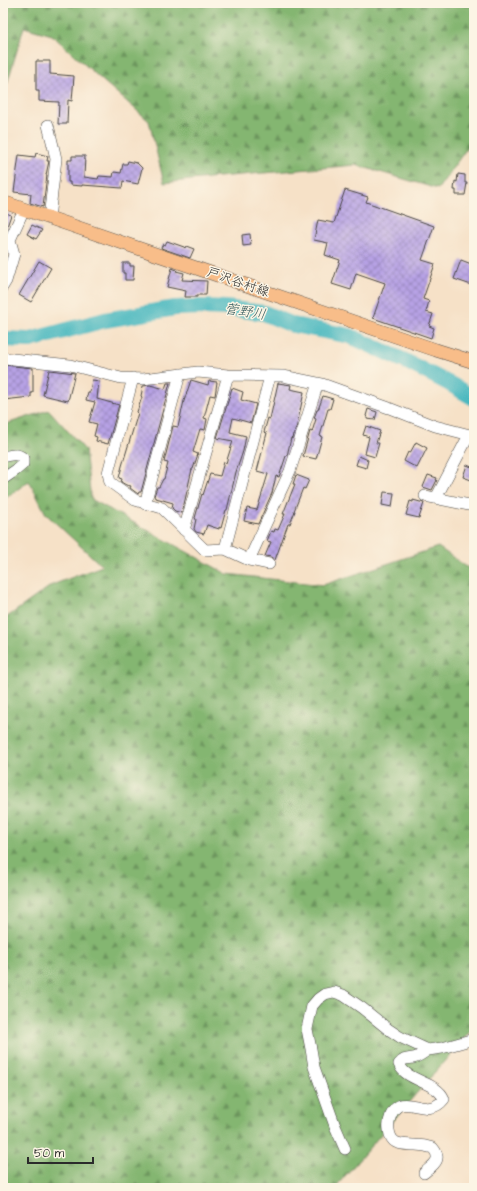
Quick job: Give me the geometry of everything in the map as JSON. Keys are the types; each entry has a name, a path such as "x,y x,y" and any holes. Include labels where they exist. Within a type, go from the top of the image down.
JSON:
{"main road":[{"name":"戸沢谷村線","path":"3,202 474,362"}],"street":[{"path":"48,125 56,159 49,218"},
{"path":"4,283 7,262 14,254 7,239 24,209"},
{"path":"3,358 70,365 121,378 143,379 198,372 228,375 283,376 318,384 389,408 435,426 472,436 436,498"},
{"path":"145,504 180,374"},
{"path":"184,530 228,375"},
{"path":"225,549 270,376"},
{"path":"133,378 108,473 110,482 135,500 162,508 205,550 225,549 249,560 269,564"},
{"path":"249,560 290,471 318,384"},
{"path":"3,457 10,454 19,455 23,458 23,464 3,479"},
{"path":"425,496 474,506"},
{"path":"345,1149 335,1126 314,1067 307,1029 312,1006 325,994 334,992 343,995 388,1029 406,1040 428,1050"},
{"path":"424,1173 434,1164 438,1157 437,1152 433,1148 400,1145 389,1133 388,1123 394,1108 398,1105 404,1104 428,1108 435,1107 444,1099 442,1094 437,1090 408,1074 401,1069 399,1064 403,1060 422,1055 428,1050 442,1048 474,1039"}],"green space":[{"path":"3,3 474,3 474,146 469,145 438,189 356,165 164,183 149,121 52,35 24,27 7,84 3,82"},
{"path":"49,410 85,450 91,499 227,574 323,585 438,547 474,572 474,1027 338,1184 339,1188 3,1188 3,620 52,585 102,566 46,514 29,481 3,500 3,425"}],"building":[{"path":"36,61 50,61 50,74 74,76 72,101 68,100 67,124 58,124 59,102 39,101 39,91 36,91"},
{"path":"36,153 48,156 47,161 49,161 43,207 30,203 31,194 14,192 19,155 35,157"},
{"path":"72,156 85,156 84,177 98,179 99,176 113,177 114,172 121,173 123,164 127,164 128,161 137,163 142,168 138,184 123,181 122,188 70,185 70,182 68,182 68,160 72,160"},
{"path":"458,174 465,175 465,183 467,183 465,195 456,195 456,190 454,190 455,181 457,182"},
{"path":"345,190 368,197 366,202 434,226 422,260 435,264 423,299 429,301 426,312 433,314 429,326 434,328 431,338 373,318 385,283 356,273 351,290 332,284 340,260 325,255 328,243 314,240 318,220 334,223"},
{"path":"3,212 11,215 4,235 3,235"},
{"path":"32,225 42,230 36,239 27,234"},
{"path":"250,234 251,245 243,246 242,235"},
{"path":"167,241 185,248 186,246 194,249 190,258 161,248"},
{"path":"461,260 474,265 474,286 454,279"},
{"path":"39,261 51,268 31,302 19,295"},
{"path":"123,263 130,263 130,266 134,266 133,280 125,280"},
{"path":"172,268 177,270 176,271 184,273 182,280 207,281 206,295 185,297 186,291 167,287"},
{"path":"3,365 33,368 33,393 31,393 31,397 3,400"},
{"path":"49,370 75,373 68,401 43,395"},
{"path":"92,380 99,381 97,399 119,405 108,444 96,441 97,437 94,436 97,424 89,422 95,402 86,400 88,392 90,392"},
{"path":"191,380 208,385 209,381 217,382 215,396 210,395 204,418 207,419 205,430 200,429 193,452 198,454 192,469 182,513 175,511 172,508 173,503 154,496 157,487 159,487 164,479 168,463 164,462 173,426 178,427"},
{"path":"167,383 170,383 141,492 138,494 130,488 131,486 121,482 122,479 119,478 122,466 138,413 143,386 150,385 165,389"},
{"path":"278,383 291,385 290,389 304,392 297,425 292,439 291,438 287,456 279,477 276,476 272,493 258,524 244,521 247,508 257,510 268,474 257,471 267,433 264,432 268,418 270,419"},
{"path":"232,388 243,392 241,400 256,404 251,423 233,418 230,432 246,436 243,451 221,528 219,527 219,529 207,525 204,534 196,532 194,529 195,518 210,474 220,476 233,441 217,438"},
{"path":"323,396 333,399 330,409 328,409 320,436 322,437 316,459 303,456 310,431 312,432 316,419 314,418"},
{"path":"368,409 377,412 375,420 367,419 366,416"},
{"path":"366,426 380,431 376,443 379,443 375,457 365,454 369,437 363,435"},
{"path":"416,442 427,448 417,468 404,461 408,452 410,453"},
{"path":"359,456 368,460 366,468 356,465"},
{"path":"467,465 474,468 474,481 463,477"},
{"path":"296,475 309,480 305,489 303,488 275,560 271,557 265,556 271,542 267,541 271,531 274,532 275,529 278,530 295,484 293,484"},
{"path":"428,475 437,478 432,490 423,487"},
{"path":"384,492 394,493 392,507 382,505"},
{"path":"413,500 424,503 419,518 406,515 410,501 413,502"}],"waterway":[{"name":"菅野川","path":"3,339 30,340 105,320 175,308 226,308 264,313 293,325 350,336 405,361 474,398"}]}
